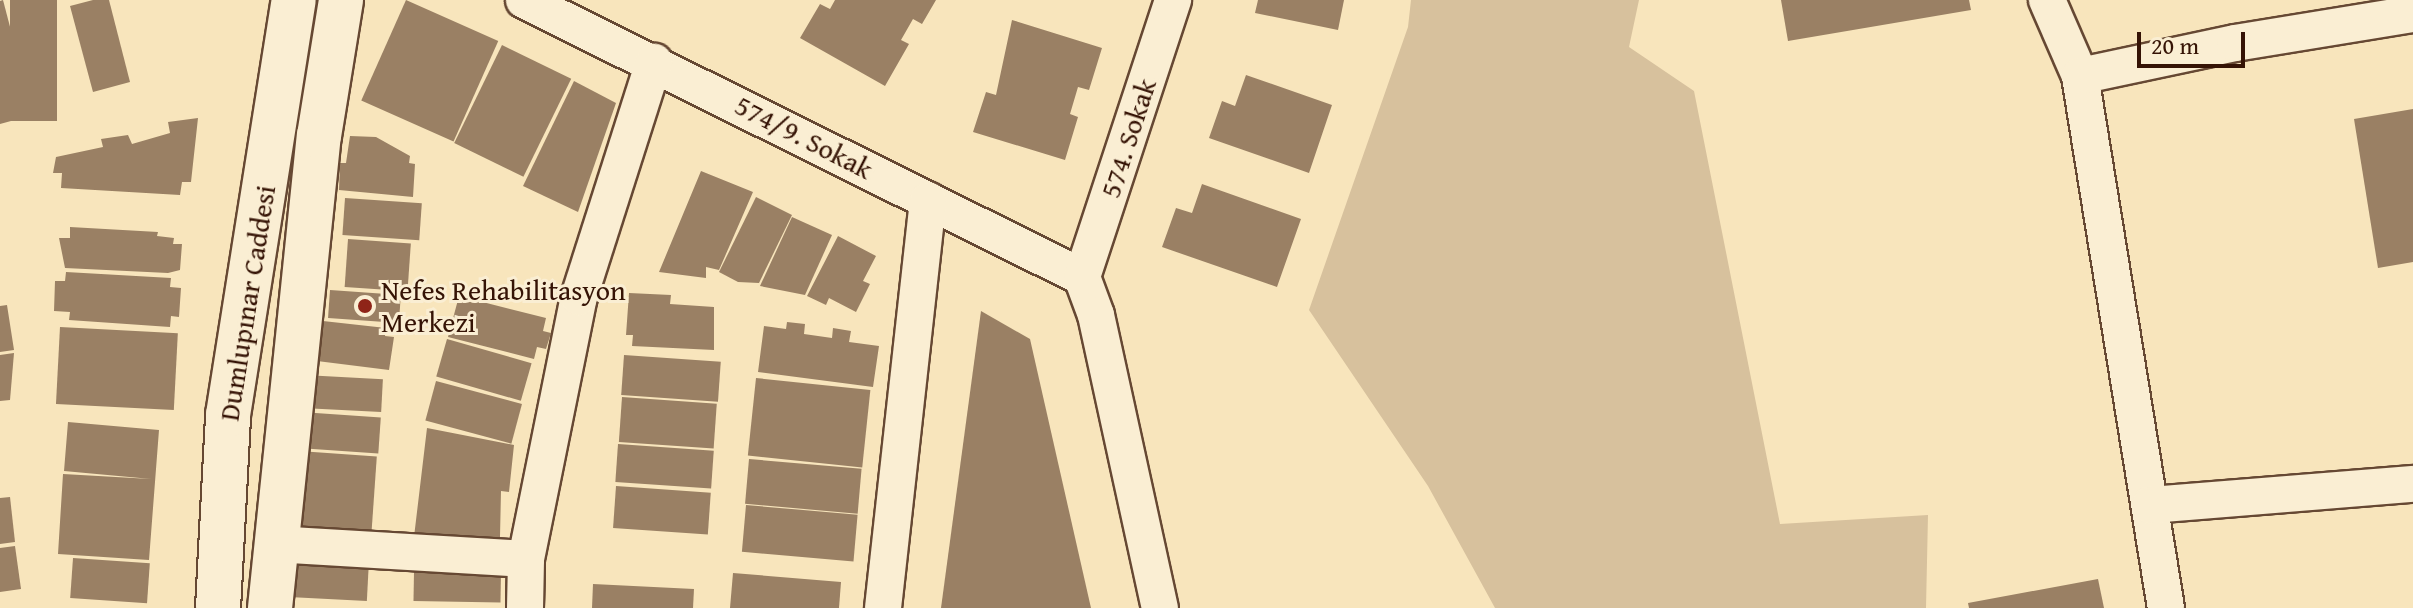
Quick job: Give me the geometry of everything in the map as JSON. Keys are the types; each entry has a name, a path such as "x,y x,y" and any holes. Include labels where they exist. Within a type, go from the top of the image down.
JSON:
{"street":[{"name":"Dumlupınar Caddesi","path":"218,608 228,415 294,0"},
{"name":"Dumlupınar Caddesi","path":"270,608 319,136 341,0"},
{"name":"574/9. Sokak","path":"524,0 1082,277"},
{"name":"574. Sokak","path":"1082,277 1173,0"},
{"path":"2047,0 2080,76 2166,608"},
{"path":"2080,76 2235,43 2413,14"},
{"path":"525,608 526,559 579,297 654,62"},
{"path":"883,608 928,200"},
{"path":"1082,277 1096,315 1160,608"},
{"path":"2150,505 2413,484"},
{"path":"275,544 526,559"}],"shaded area":[{"path":"1411,0 1639,0 1629,47 1694,91 1780,524 1928,515 1926,608 1495,608 1428,486 1309,310 1408,27"}],"building":[{"path":"3,0 33,115 0,124 0,1"},
{"path":"10,0 57,0 57,121 10,121"},
{"path":"93,0 109,0 130,82 93,92 70,6"},
{"path":"406,0 498,41 454,142 361,100"},
{"path":"835,0 936,0 922,24 913,19 901,40 909,44 885,86 800,38 820,4 830,9"},
{"path":"1258,0 1344,0 1338,30 1255,13"},
{"path":"1781,0 1969,0 1971,10 1788,41"},
{"path":"1012,20 1102,48 1089,90 1078,87 1070,114 1078,117 1065,160 973,132 986,92 996,95"},
{"path":"502,45 571,79 523,177 454,143"},
{"path":"1246,75 1332,105 1309,173 1209,138 1222,101 1235,106"},
{"path":"574,81 616,103 578,212 523,186"},
{"path":"2413,109 2413,262 2378,268 2354,119"},
{"path":"198,118 191,182 182,182 180,195 61,188 62,173 53,173 56,157 103,147 101,139 128,135 132,144 170,133 168,122"},
{"path":"350,136 376,137 410,156 409,163 415,164 413,197 339,190 340,163 346,163"},
{"path":"701,171 753,192 719,270 706,267 706,278 659,272"},
{"path":"1202,184 1301,219 1277,287 1162,247 1176,208 1192,213"},
{"path":"756,197 792,215 759,283 738,282 719,272"},
{"path":"345,198 422,203 419,240 342,235"},
{"path":"792,217 832,235 805,295 760,286"},
{"path":"70,227 158,232 157,236 174,238 173,244 182,244 180,270 168,273 65,268 59,238 70,238"},
{"path":"838,236 876,256 863,281 870,284 856,312 829,298 826,305 807,296"},
{"path":"348,239 411,243 407,291 345,287"},
{"path":"66,272 171,278 170,287 181,288 179,317 171,316 170,327 69,320 70,312 54,311 55,281 65,281"},
{"name":"Nefes Rehabilitasyon Merkezi","path":"330,290 401,295 399,323 328,318"},
{"path":"629,293 671,295 670,304 714,307 714,350 632,346 633,335 626,335"},
{"path":"459,296 546,318 543,331 551,333 546,349 537,347 534,359 448,337"},
{"path":"7,305 14,350 0,352 0,306"},
{"path":"981,311 1030,339 1091,608 941,608"},
{"path":"323,321 386,328 385,336 394,337 389,370 309,360 313,327 322,328"},
{"path":"787,322 805,324 804,334 832,338 833,328 851,331 849,342 879,346 873,387 758,372 764,326 786,329"},
{"path":"60,327 178,333 174,410 56,404"},
{"path":"447,339 532,363 521,401 436,376"},
{"path":"14,353 10,400 0,401 0,355"},
{"path":"624,355 721,362 718,402 621,395"},
{"path":"304,375 383,379 381,412 302,408"},
{"path":"756,378 870,390 862,468 748,456"},
{"path":"436,381 522,404 511,444 425,421"},
{"path":"622,397 717,404 714,449 619,442"},
{"path":"301,412 381,418 378,453 298,448"},
{"path":"68,422 159,430 149,560 58,554 63,474 151,479 64,471"},
{"path":"427,428 514,445 509,492 501,491 500,537 414,537"},
{"path":"618,444 714,451 711,489 615,482"},
{"path":"299,451 377,456 371,534 294,529"},
{"path":"749,459 862,469 858,514 745,504"},
{"path":"616,486 711,493 708,535 613,528"},
{"path":"10,497 15,542 0,544 0,498"},
{"path":"746,505 858,515 853,562 742,552"},
{"path":"15,546 21,589 0,592 0,548"},
{"path":"73,558 150,563 147,603 70,598"},
{"path":"291,558 369,562 367,601 289,597"},
{"path":"414,572 501,574 500,603 413,601"},
{"path":"733,573 841,582 839,608 730,608"},
{"path":"2098,579 2104,608 1969,608 1968,603"},
{"path":"593,584 694,589 693,608 592,608"}],"place":[{"name":"Nefes Rehabilitasyon Merkezi","path":"365,306"}]}
